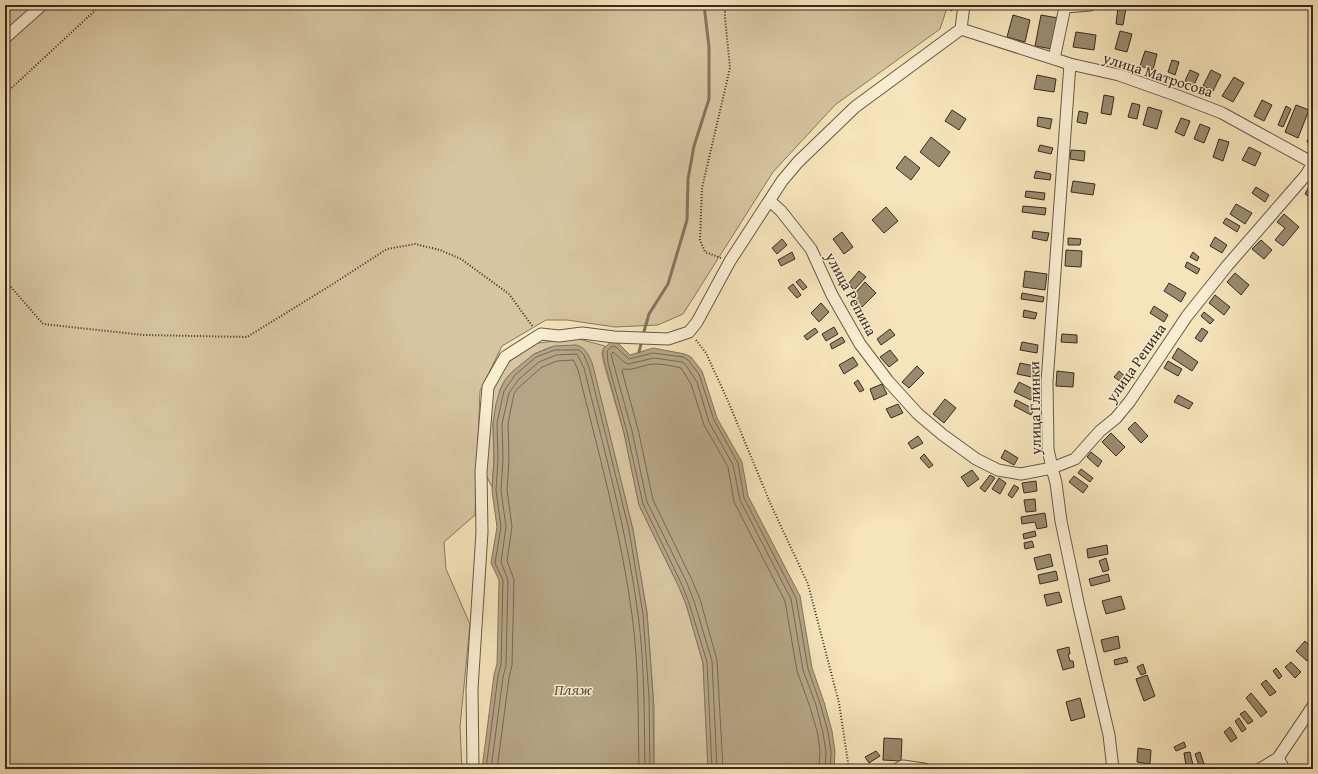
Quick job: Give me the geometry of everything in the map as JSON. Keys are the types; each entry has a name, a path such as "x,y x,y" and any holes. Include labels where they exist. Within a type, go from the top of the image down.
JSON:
{"street":[{"path":"5,38 42,5"},
{"path":"473,769 472,689 482,532 481,472 488,387 505,357 541,334 559,336 582,333 614,337 668,339 689,332 697,322 730,261 782,181 798,162 855,107 961,29 964,5"},
{"path":"1054,59 1065,7 1090,5"},
{"name":"улица Матросова","path":"961,29 1070,64 1119,75 1222,113 1313,163"},
{"name":"улица Глинки","path":"1070,64 1047,382 1048,449 1056,483 1061,521 1079,607 1109,735 1113,769"},
{"name":"улица Репина","path":"770,201 781,211 811,249 832,295 860,344 888,381 918,414 942,435 970,455 998,470 1021,474 1052,468 1075,459 1100,431 1116,418 1130,401 1187,316 1227,266 1306,175 1313,163"},
{"path":"1260,769 1278,758 1313,706"},
{"path":"1278,758 1284,769"},
{"path":"897,769 903,766 924,769"}],"path":[{"path":"5,94 101,5"},
{"path":"725,5 730,68 702,188 700,240 705,252 730,261"},
{"path":"5,277 5,280 43,324 144,335 247,337 387,249 415,244 440,250 461,259 509,294 534,328 541,334"},
{"path":"689,332 706,353 808,584 840,703 849,769"}],"shaded area":[{"path":"5,5 275,5 278,8 291,5 948,5 940,29 835,105 773,172 683,314 658,325 615,327 567,320 546,320 502,346 480,391 475,515 444,542 446,569 470,624 460,727 462,769 5,769"},
{"path":"575,338 605,346 602,353 604,364 624,433 639,505 686,604 703,663 708,769 654,769 654,707 647,613 633,530 592,363 551,347 534,354 512,372 505,380 500,390 493,423 494,459 492,487 485,473 492,390 506,364 532,344"}],"water":[{"path":"611,342 618,343 630,355 653,348 685,354 691,357 702,371 717,418 742,462 748,496 800,596 812,668 832,731 835,752 834,769 708,769 703,663 686,604 639,505 624,433 603,356 603,349"},
{"name":"Пляж","path":"576,345 585,350 593,366 633,530 647,613 653,696 654,769 482,769 494,675 497,664 499,580 491,563 497,527 492,491 494,459 493,423 496,404 505,380 512,372 534,354 554,346"}],"building":[{"path":"1118,7 1126,8 1123,25 1116,24"},
{"path":"1013,15 1030,20 1025,42 1007,37"},
{"path":"1041,15 1058,18 1052,49 1035,46"},
{"path":"1120,31 1132,34 1127,52 1115,49"},
{"path":"1076,32 1096,35 1094,50 1073,47"},
{"path":"1145,51 1157,54 1153,70 1140,66"},
{"path":"1172,60 1179,62 1175,75 1168,72"},
{"path":"1190,70 1199,74 1194,85 1185,81"},
{"path":"1211,70 1221,75 1213,91 1203,86"},
{"path":"1037,75 1056,79 1054,92 1034,89"},
{"path":"1234,77 1244,83 1233,102 1222,96"},
{"path":"1104,95 1114,97 1111,115 1101,113"},
{"path":"1262,100 1272,105 1264,121 1254,116"},
{"path":"1132,103 1140,105 1137,119 1128,117"},
{"path":"1296,105 1309,110 1298,138 1285,132"},
{"path":"1286,106 1291,109 1283,127 1278,125"},
{"path":"1148,107 1162,111 1157,129 1143,125"},
{"path":"952,110 966,119 959,130 945,121"},
{"path":"1079,111 1088,113 1086,124 1077,122"},
{"path":"1038,117 1052,119 1050,129 1037,126"},
{"path":"1181,118 1190,121 1184,136 1175,132"},
{"path":"1200,124 1210,128 1204,143 1194,139"},
{"path":"1313,127 1313,144 1307,142"},
{"path":"931,137 950,152 939,167 920,152"},
{"path":"1219,139 1229,142 1223,161 1213,157"},
{"path":"1040,145 1053,148 1051,154 1038,151"},
{"path":"1249,147 1261,153 1255,166 1242,160"},
{"path":"1071,150 1085,151 1084,161 1070,159"},
{"path":"905,156 920,168 911,180 896,168"},
{"path":"1036,171 1051,174 1050,180 1034,178"},
{"path":"1313,179 1313,199 1305,194"},
{"path":"1073,181 1095,184 1093,195 1071,192"},
{"path":"1256,187 1269,195 1265,202 1252,193"},
{"path":"1026,191 1045,193 1044,200 1025,197"},
{"path":"1236,204 1252,213 1245,224 1230,214"},
{"path":"1023,206 1046,208 1045,215 1022,212"},
{"path":"886,207 898,221 884,233 872,220"},
{"path":"1284,214 1299,227 1283,246 1275,240 1285,228 1277,222"},
{"path":"1226,218 1240,226 1237,232 1223,223"},
{"path":"1033,231 1049,233 1047,241 1032,238"},
{"path":"842,232 853,247 844,254 833,239"},
{"path":"1215,237 1227,245 1222,253 1210,246"},
{"path":"1068,238 1081,239 1080,245 1068,245"},
{"path":"782,239 787,245 777,254 772,248"},
{"path":"1261,240 1272,250 1264,259 1252,249"},
{"path":"1066,250 1082,251 1081,267 1065,266"},
{"path":"792,252 795,259 781,266 778,260"},
{"path":"1193,252 1199,257 1197,261 1190,257"},
{"path":"1187,262 1200,269 1197,274 1185,267"},
{"path":"859,271 866,277 854,290 848,284"},
{"path":"1025,271 1047,274 1045,290 1023,287"},
{"path":"1235,273 1249,285 1241,295 1227,282"},
{"path":"800,279 807,287 803,290 796,282"},
{"path":"865,282 876,293 862,307 852,297"},
{"path":"1169,283 1186,293 1181,302 1164,291"},
{"path":"793,284 801,295 797,298 788,288"},
{"path":"1022,293 1044,297 1043,302 1021,299"},
{"path":"1215,295 1230,307 1224,315 1209,303"},
{"path":"821,303 829,312 819,322 811,313"},
{"path":"1154,306 1168,315 1164,322 1150,313"},
{"path":"1024,310 1037,313 1035,319 1023,317"},
{"path":"1204,312 1214,320 1210,324 1201,316"},
{"path":"834,327 838,334 826,341 822,334"},
{"path":"815,328 818,332 807,340 804,336"},
{"path":"1202,328 1208,332 1201,342 1195,338"},
{"path":"890,329 895,335 881,345 877,339"},
{"path":"1062,334 1077,335 1077,343 1061,342"},
{"path":"842,337 845,342 832,349 830,344"},
{"path":"1022,342 1038,345 1037,353 1020,350"},
{"path":"1178,348 1198,362 1192,371 1172,358"},
{"path":"890,350 898,360 889,367 880,357"},
{"path":"853,357 858,365 844,374 839,365"},
{"path":"1168,361 1182,369 1178,376 1164,368"},
{"path":"1020,363 1034,366 1032,377 1017,374"},
{"path":"917,366 924,373 909,388 902,382"},
{"path":"1057,371 1074,373 1073,387 1056,386"},
{"path":"1119,371 1128,379 1124,384 1114,377"},
{"path":"858,380 864,390 860,392 854,383"},
{"path":"1019,382 1035,390 1031,400 1014,392"},
{"path":"882,384 887,394 874,400 870,389"},
{"path":"1178,395 1193,403 1189,409 1174,402"},
{"path":"945,399 956,408 944,423 933,414"},
{"path":"1016,400 1034,409 1031,415 1014,406"},
{"path":"898,404 903,413 891,418 886,409"},
{"path":"1135,422 1148,436 1141,443 1128,429"},
{"path":"1111,433 1125,447 1116,456 1102,442"},
{"path":"918,436 923,443 912,449 908,443"},
{"path":"1005,450 1018,458 1014,465 1001,458"},
{"path":"1091,452 1102,461 1098,467 1087,457"},
{"path":"924,454 933,465 929,468 920,458"},
{"path":"1081,469 1093,478 1090,482 1078,473"},
{"path":"972,470 979,479 968,487 961,477"},
{"path":"990,475 995,478 985,492 980,488"},
{"path":"1074,476 1088,486 1083,493 1069,482"},
{"path":"999,478 1006,483 1000,494 992,489"},
{"path":"1036,481 1037,491 1024,493 1022,483"},
{"path":"1014,485 1019,488 1012,498 1008,495"},
{"path":"1035,499 1036,511 1026,512 1024,500"},
{"path":"1045,513 1047,527 1037,529 1035,522 1022,524 1021,517"},
{"path":"1035,531 1036,536 1024,539 1023,534"},
{"path":"1032,541 1034,547 1025,549 1024,543"},
{"path":"1107,545 1108,554 1088,558 1087,549"},
{"path":"1050,554 1053,566 1037,570 1034,558"},
{"path":"1106,558 1109,570 1103,572 1099,561"},
{"path":"1056,571 1058,580 1040,584 1038,575"},
{"path":"1108,574 1110,581 1091,586 1089,579"},
{"path":"1059,592 1062,602 1047,606 1044,595"},
{"path":"1121,596 1125,609 1106,614 1102,601"},
{"path":"1118,636 1120,648 1104,652 1101,640"},
{"path":"1305,641 1313,649 1313,654 1307,661 1296,651"},
{"path":"1069,647 1070,654 1068,654 1070,661 1073,661 1074,667 1063,670 1057,650"},
{"path":"1126,657 1128,662 1115,665 1114,660"},
{"path":"1291,662 1301,672 1295,678 1285,667"},
{"path":"1143,664 1146,673 1141,675 1137,667"},
{"path":"1276,668 1282,676 1279,679 1273,671"},
{"path":"1147,675 1155,696 1144,701 1136,679"},
{"path":"1266,680 1276,692 1270,696 1261,684"},
{"path":"1251,693 1267,712 1261,717 1246,698"},
{"path":"1080,698 1085,717 1071,721 1066,702"},
{"path":"1245,711 1253,721 1248,724 1240,714"},
{"path":"1239,718 1246,729 1242,732 1235,721"},
{"path":"1230,727 1237,738 1231,742 1224,732"},
{"path":"884,738 902,739 901,761 883,760"},
{"path":"1184,742 1186,747 1176,751 1174,747"},
{"path":"1138,748 1151,750 1150,764 1137,762"},
{"path":"876,751 880,756 869,763 865,757"},
{"path":"1190,752 1193,765 1186,766 1184,753"},
{"path":"1200,752 1205,767 1200,768 1195,754"}],"waterway":[{"path":"643,335 649,314 668,284 687,220 688,179 694,146 709,99 709,47 704,5"},
{"path":"639,352 642,340"}]}
